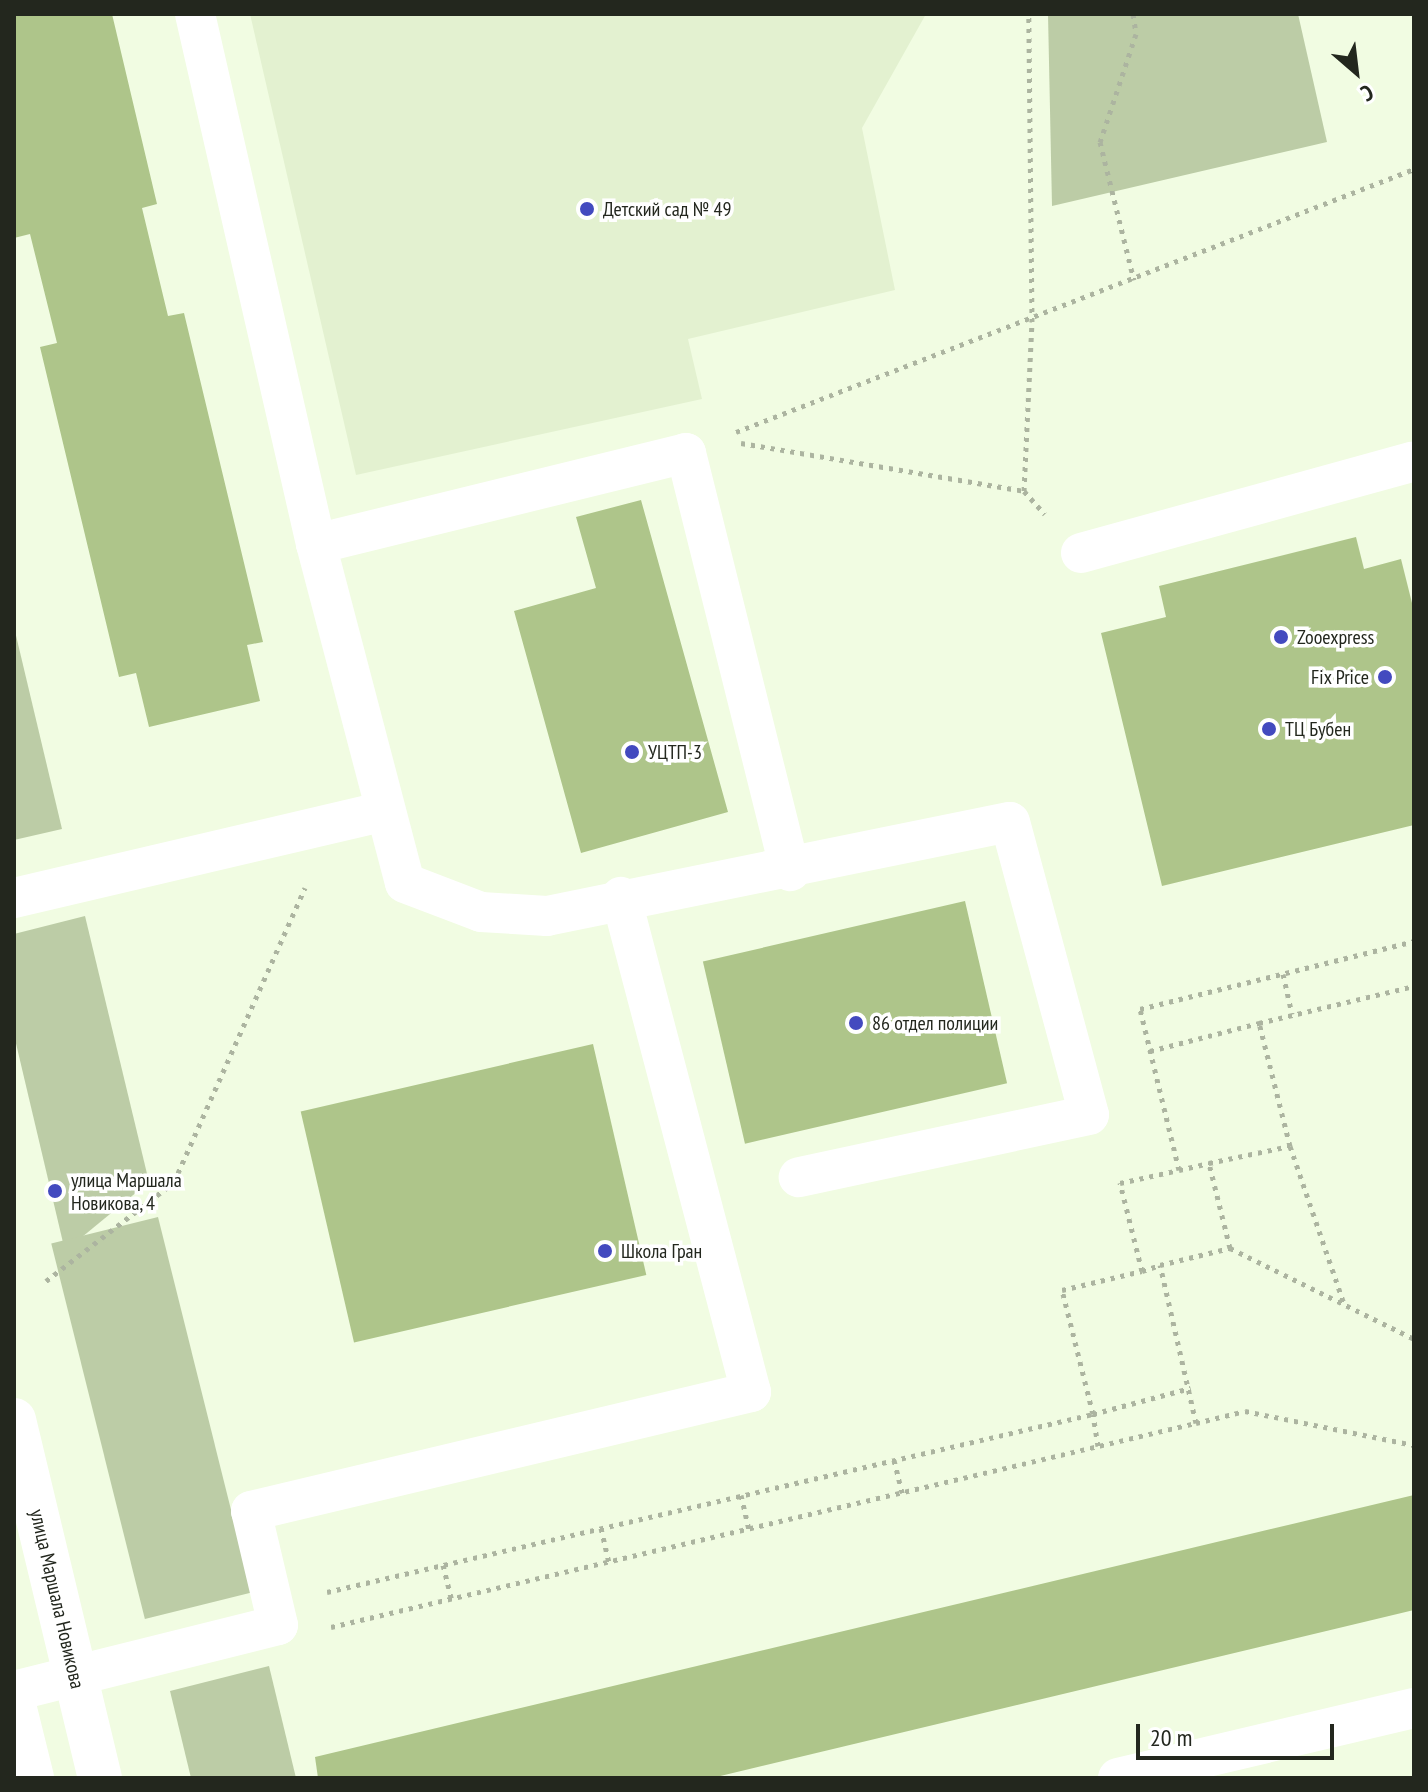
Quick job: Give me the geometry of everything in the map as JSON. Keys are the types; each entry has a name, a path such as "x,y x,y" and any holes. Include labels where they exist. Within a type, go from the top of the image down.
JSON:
{"street":[{"name":"улица Маршала Новикова","path":"14,1420 100,1778"},
{"path":"14,1705 32,1778"}],"lane":[{"path":"195,14 316,544 382,812 405,883 481,912 547,916 621,897 790,871 1010,822 1089,1115 799,1177"},
{"path":"316,544 701,446 790,871"},
{"path":"1081,553 1414,461"},
{"path":"14,898 382,812"},
{"path":"14,1691 287,1621 251,1511 751,1392 621,897"},
{"path":"1118,1778 1414,1708"}],"path":[{"path":"1024,491 1032,322 1029,14"},
{"path":"1133,14 1136,34 1100,142 1134,280"},
{"path":"701,446 1032,322 1414,169"},
{"path":"701,446 1024,491 1081,553"},
{"path":"46,1281 174,1182 333,824"},
{"path":"1179,1170 1140,1009 1414,941"},
{"path":"1283,974 1292,1014"},
{"path":"1150,1051 1414,986"},
{"path":"1259,1023 1290,1146 1344,1305"},
{"path":"1142,1271 1120,1183 1290,1146"},
{"path":"1209,1163 1230,1248"},
{"path":"1098,1446 1062,1290 1230,1248 1414,1339"},
{"path":"1160,1265 1191,1388 1196,1423"},
{"path":"287,1621 328,1591 1093,1414 1191,1388"},
{"path":"287,1621 337,1629 1245,1411 1414,1445"},
{"path":"894,1460 902,1493"},
{"path":"741,1495 749,1530"},
{"path":"601,1528 609,1563"},
{"path":"443,1565 452,1601"}],"shaded area":[{"name":"Детский сад № 49","path":"250,14 926,14 862,128 895,290 688,339 702,399 356,475"},
{"path":"1048,14 1298,14 1327,142 1052,206"},
{"path":"14,627 62,829 14,840"},
{"path":"85,916 149,1182 65,1251 14,1035 14,934"},
{"path":"158,1217 252,1593 145,1619 51,1244"},
{"path":"269,1666 296,1778 191,1778 170,1691"}],"building":[{"path":"14,14 112,14 157,204 142,208 168,316 184,313 263,642 247,645 260,701 149,727 136,673 119,677 40,347 57,343 30,234 14,238"},
{"name":"УЦТП-3","path":"641,500 728,812 581,853 514,611 596,588 576,517"},
{"name":"ТЦ Бубен","path":"1356,537 1364,569 1401,559 1414,611 1414,825 1162,886 1101,633 1166,617 1159,586"},
{"name":"86 отдел полиции","path":"965,901 1007,1083 745,1144 703,962"},
{"path":"593,1044 646,1275 354,1342 301,1111"},
{"path":"1414,1495 1414,1610 712,1778 318,1778 315,1757"}],"place":[{"name":"Детский сад № 49","path":"587,209"},
{"name":"Zooexpress","path":"1281,637"},
{"name":"Fix Price","path":"1385,677"},
{"name":"ТЦ Бубен","path":"1269,729"},
{"name":"УЦТП-3","path":"632,752"},
{"name":"86 отдел полиции","path":"856,1023"},
{"name":"улица Маршала Новикова, 4","path":"55,1191"},
{"name":"Школа Гран","path":"605,1251"}]}
